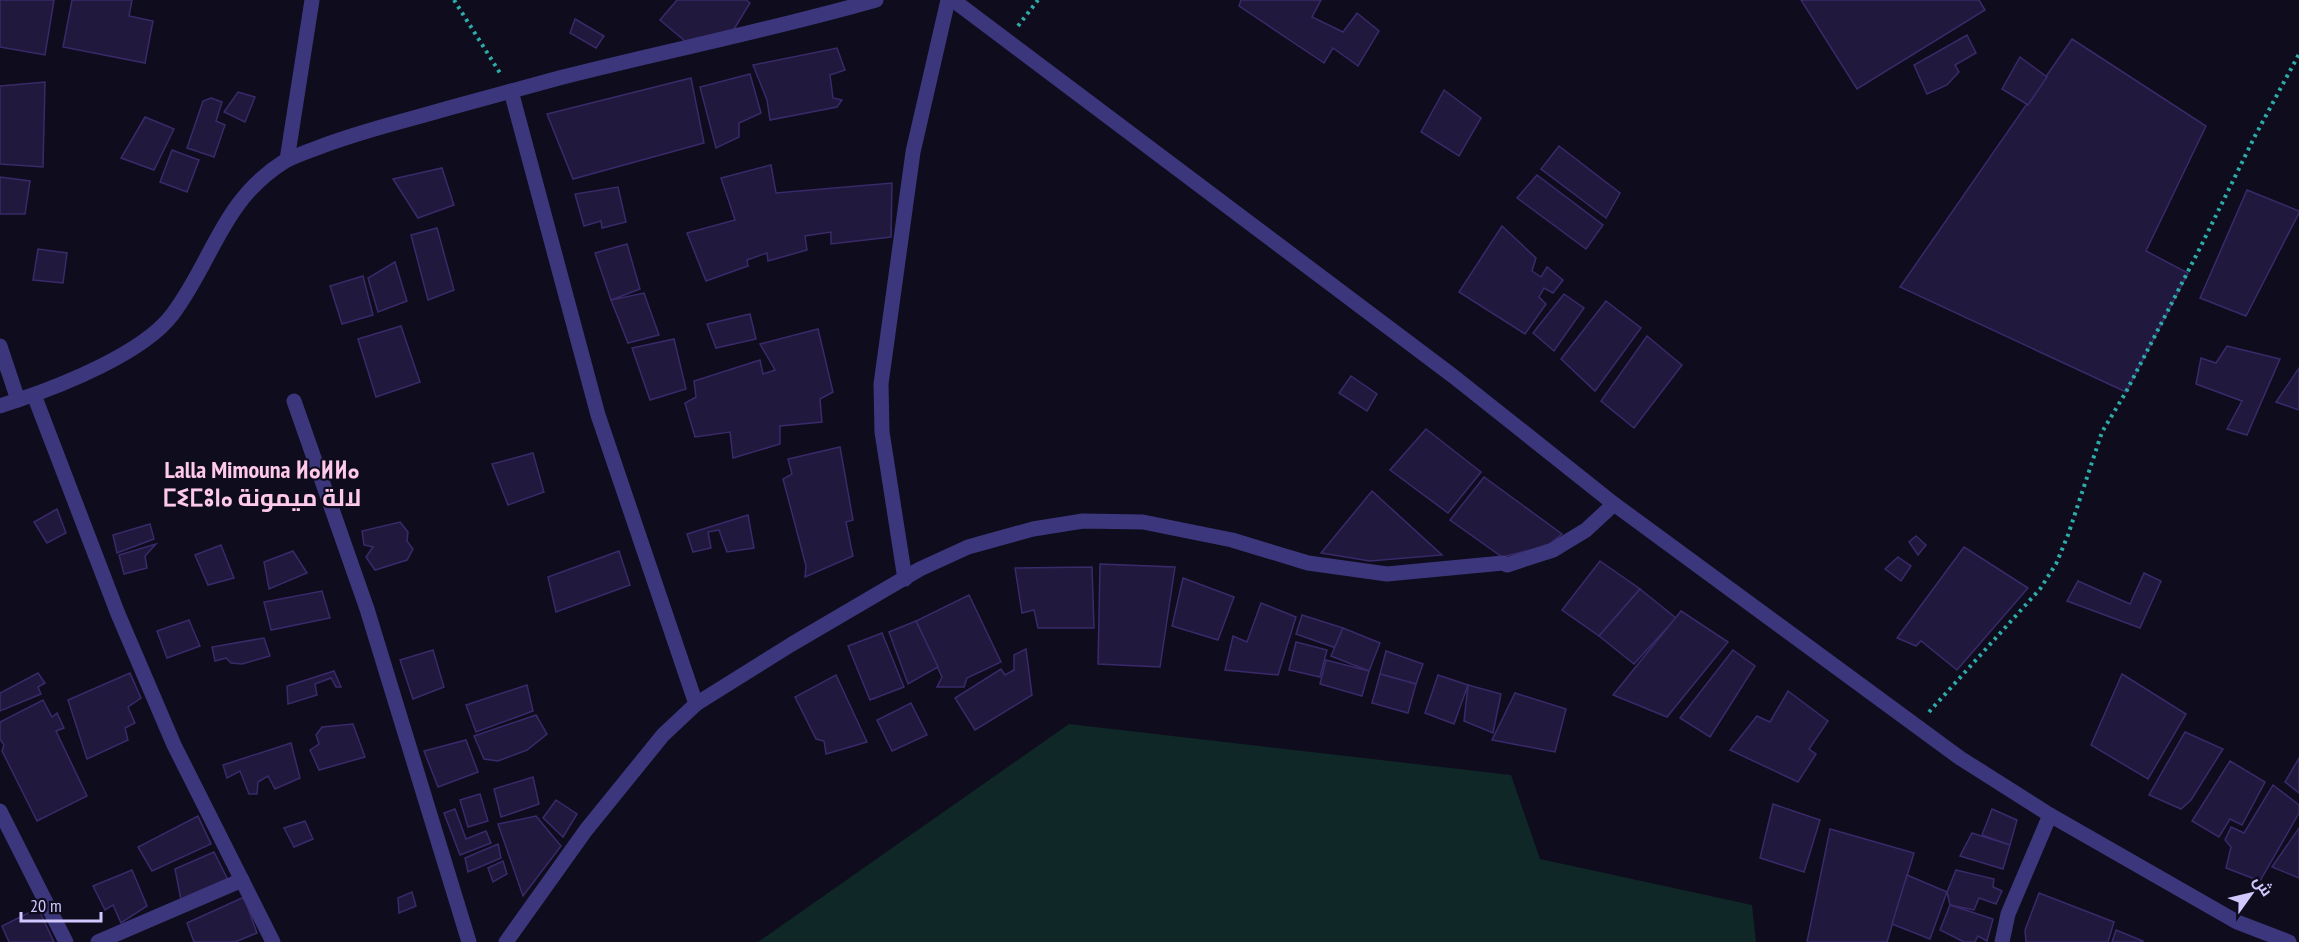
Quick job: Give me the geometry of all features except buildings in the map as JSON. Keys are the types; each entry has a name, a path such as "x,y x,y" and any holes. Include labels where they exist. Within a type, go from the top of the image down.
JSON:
{"street":[{"path":"287,160 312,0"},
{"path":"0,406 62,385 143,341 171,316 214,239 236,207 260,178 287,160 351,134 511,91 876,0"},
{"path":"905,579 882,432 881,384 913,152 948,0"},
{"path":"953,0 1453,376 1614,504 1960,758 2050,815 2237,922 2289,942"},
{"path":"511,91 598,415 696,704"},
{"path":"0,346 18,400"},
{"path":"34,395 118,614 174,745 273,942"},
{"path":"294,401 367,609 469,942"},
{"path":"506,942 593,821 663,735 696,704 792,644 905,579 968,546 1033,529 1083,521 1143,522 1232,540 1308,563 1387,574 1503,563 1507,566 1553,550 1586,530 1614,504"},
{"path":"0,811 66,942"},
{"path":"2002,942 2008,914 2050,815"},
{"path":"98,942 242,880"},
{"path":"514,942 518,926"}],"path":[{"path":"454,0 511,91"},
{"path":"1007,41 1038,0"},
{"path":"1917,726 2040,589 2056,564 2102,432 2196,257 2255,136 2299,54"}],"green space":[{"path":"1069,724 1511,775 1540,859 1752,905 1756,942 758,942"}],"district":[{"name":"Lalla Mimouna ⵍⴰⵍⵍⴰ ⵎⵉⵎⵓⵏⴰ لالة ميمونة","path":"262,483"}]}
